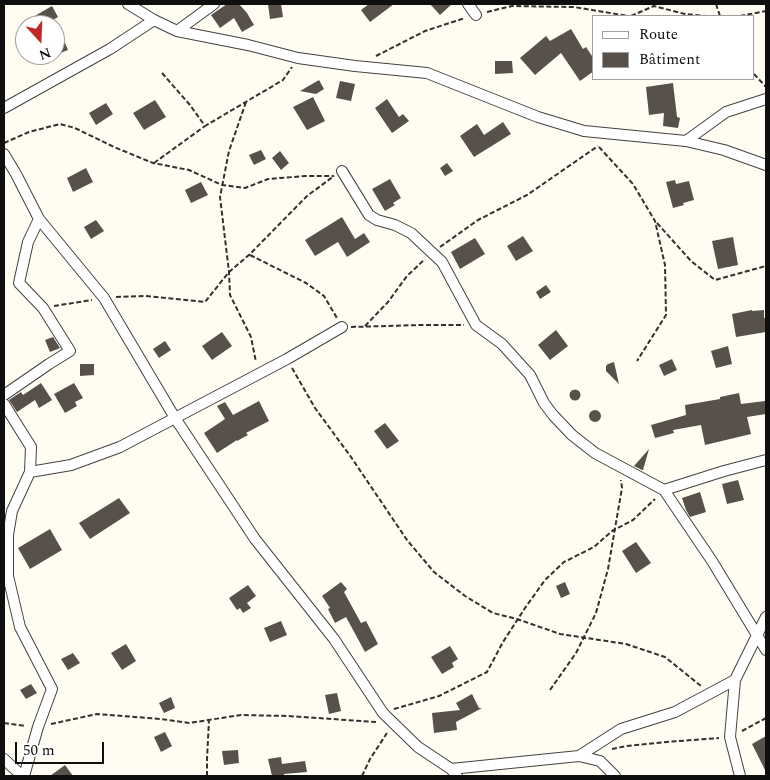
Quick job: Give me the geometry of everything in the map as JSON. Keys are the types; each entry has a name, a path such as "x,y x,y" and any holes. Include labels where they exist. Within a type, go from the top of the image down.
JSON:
{"street":[{"path":"128,4 177,31 248,45 298,58 427,73 538,117 584,131 686,141 724,150 766,165"},
{"path":"177,31 214,4"},
{"path":"468,4 476,15"},
{"path":"4,108 110,49 154,20"},
{"path":"686,141 726,112 766,99"},
{"path":"4,154 39,219 104,298 175,418 255,539 334,639 383,713 418,747 454,773 579,756 600,760 615,775"},
{"path":"342,170 370,215 377,220 395,225 411,233 442,262 476,325 502,344 530,376 544,403 572,435 595,453 664,490 712,561 766,650"},
{"path":"4,395 70,351 43,308 18,283 28,242 39,219"},
{"path":"30,472 71,465 120,447 286,360 342,327"},
{"path":"4,404 31,447 30,472 12,510 8,535 8,576 20,628 52,689 23,776 4,759"},
{"path":"664,490 766,460"},
{"path":"740,776 730,737 734,680 766,617"},
{"path":"579,756 621,728 675,712 734,680"}],"path":[{"path":"632,15 657,4"},
{"path":"373,58 425,32 476,15 512,6 574,7 623,15"},
{"path":"654,6 696,15"},
{"path":"745,15 766,11"},
{"path":"153,163 205,126 283,80 298,58"},
{"path":"162,73 190,105 205,126"},
{"path":"755,75 766,88"},
{"path":"246,102 229,151 220,197 230,295 251,337 258,374"},
{"path":"4,143 29,132 60,124 75,128 153,163 189,170 222,185 245,188 268,179 334,176 307,196 250,254 229,272 205,302 145,296 104,298 43,308"},
{"path":"584,131 633,184 655,221 691,261 716,280 766,266"},
{"path":"365,326 388,302 407,276 432,252 478,220 527,195 598,146"},
{"path":"637,361 666,315 665,265 655,221"},
{"path":"250,254 306,283 324,296 342,327 421,324 476,325"},
{"path":"286,360 315,408 408,540 434,572 465,596 493,613 560,634 626,644 665,657 710,693"},
{"path":"550,690 576,653 596,613 608,569 622,488 619,466"},
{"path":"383,713 439,696 487,672 503,642 545,580 564,562 594,547 615,530 633,520 664,490"},
{"path":"4,723 38,727 96,714 189,723 241,715 393,723 370,759 362,776"},
{"path":"608,750 627,746 730,737 766,718"},
{"path":"207,776 209,720"}],"building":[{"path":"227,4 239,4 254,25 242,32 234,18 220,28 211,15"},
{"path":"268,4 281,4 283,17 270,19"},
{"path":"369,4 394,4 370,22 361,10"},
{"path":"430,4 452,4 440,15"},
{"path":"52,6 57,15 36,15"},
{"path":"571,29 583,49 586,47 592,56 592,72 580,81 561,53 535,75 520,58 546,36 550,41"},
{"path":"495,61 512,61 513,73 495,74"},
{"path":"319,80 324,89 316,94 300,91"},
{"path":"340,81 355,84 351,101 336,98"},
{"path":"673,83 677,117 680,118 678,128 663,126 664,113 649,115 646,87"},
{"path":"313,97 325,121 307,130 293,107"},
{"path":"387,99 399,117 403,114 409,121 392,133 375,108"},
{"path":"155,100 166,117 144,130 133,113"},
{"path":"106,103 113,114 96,125 89,113"},
{"path":"503,122 511,134 474,157 460,136 477,124 484,135"},
{"path":"261,150 266,159 254,165 249,155"},
{"path":"280,151 289,163 281,170 272,158"},
{"path":"447,163 453,171 445,176 440,168"},
{"path":"86,168 93,182 73,192 67,178"},
{"path":"390,179 401,198 393,203 395,205 385,211 372,189"},
{"path":"675,180 676,184 689,181 694,200 673,208 666,182"},
{"path":"201,182 208,195 191,203 185,190"},
{"path":"342,217 355,239 364,233 370,242 347,257 338,242 315,256 305,240"},
{"path":"96,220 104,231 91,239 84,227"},
{"path":"523,236 533,251 516,261 507,246"},
{"path":"733,237 738,265 718,269 712,241"},
{"path":"475,238 485,254 460,269 451,252"},
{"path":"546,285 551,292 540,299 536,292"},
{"path":"764,310 766,332 736,337 732,314"},
{"path":"556,330 568,346 550,360 538,345"},
{"path":"222,332 232,346 212,360 202,346"},
{"path":"53,337 60,348 50,352 45,340"},
{"path":"165,341 171,350 159,358 153,349"},
{"path":"728,346 732,364 716,368 711,351"},
{"path":"672,359 677,370 664,376 659,365"},
{"path":"614,362 619,384 606,371 606,366"},
{"path":"80,364 94,364 94,375 80,376"},
{"path":"41,383 52,400 39,408 35,400 17,412 9,400 21,392 23,395"},
{"path":"74,383 83,398 75,402 77,406 65,413 54,394"},
{"path":"573,390 577,390 580,395 579,399 573,400 570,397 570,393"},
{"path":"739,393 741,404 765,401 766,414 747,417 751,434 705,445 701,425 673,430 674,433 655,438 651,425 686,415 685,405 720,399 720,397"},
{"path":"259,401 269,421 246,433 248,435 217,453 204,433 225,419 217,406 225,402 233,415"},
{"path":"593,410 597,410 601,416 597,422 593,422 589,418 589,414"},
{"path":"385,423 399,441 387,449 374,431"},
{"path":"649,449 643,470 634,466"},
{"path":"738,480 744,500 727,504 722,484"},
{"path":"700,492 706,512 690,517 682,498"},
{"path":"119,498 130,513 90,539 79,523"},
{"path":"50,529 62,550 30,569 18,548"},
{"path":"636,542 651,563 636,573 622,551"},
{"path":"341,582 347,589 344,592 361,623 366,621 378,644 365,652 346,617 335,623 328,609 330,608 322,596"},
{"path":"565,582 570,594 561,598 556,586"},
{"path":"248,585 256,596 247,603 251,608 243,613 240,608 237,610 229,598"},
{"path":"281,621 287,635 270,642 264,628"},
{"path":"126,644 136,661 122,670 111,653"},
{"path":"450,646 458,659 452,663 454,667 442,674 431,657"},
{"path":"73,653 80,663 68,670 61,659"},
{"path":"31,684 37,693 26,699 20,690"},
{"path":"337,693 341,711 329,714 325,695"},
{"path":"472,694 479,708 482,708 456,722 457,730 434,733 432,713 460,710 456,703"},
{"path":"171,697 175,708 164,713 159,703"},
{"path":"165,732 172,746 161,752 154,737"},
{"path":"766,736 766,772 752,744"},
{"path":"238,750 239,763 224,765 222,751"},
{"path":"281,757 282,764 305,761 307,772 272,776 268,759"},
{"path":"65,765 73,776 50,776"}]}
